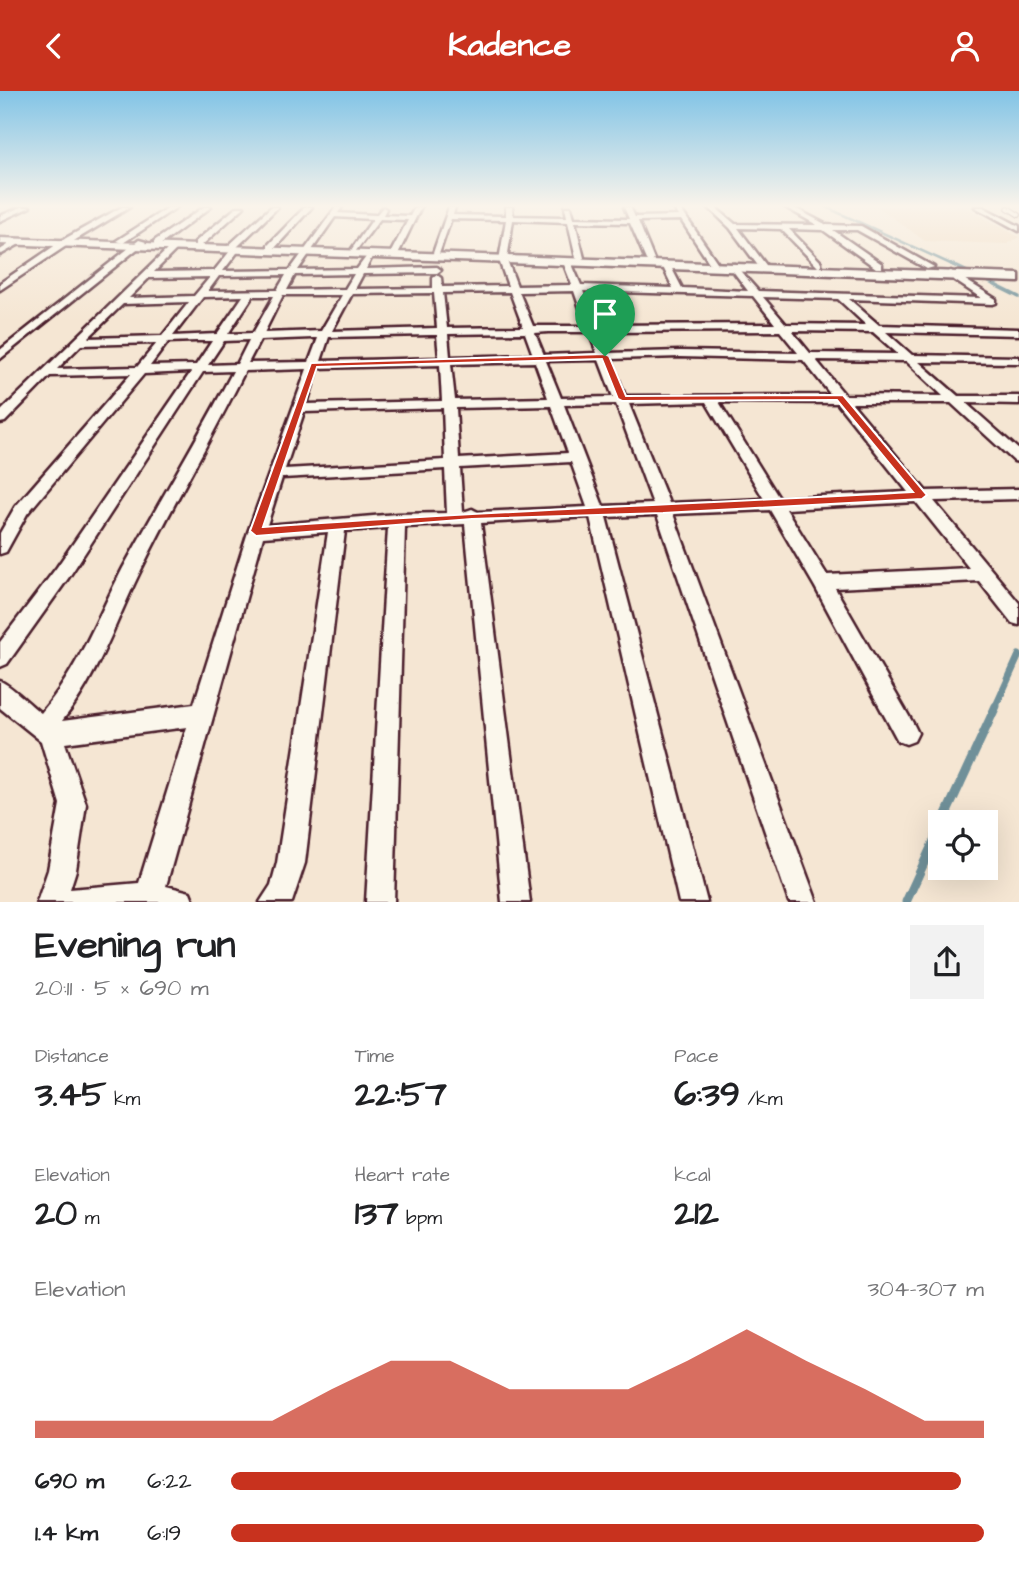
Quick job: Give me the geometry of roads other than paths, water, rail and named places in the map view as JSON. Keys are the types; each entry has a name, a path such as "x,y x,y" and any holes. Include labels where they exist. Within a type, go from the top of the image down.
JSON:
{"main road":[{"path":"149,245 306,251"},
{"path":"205,245 233,248 271,247 361,259 504,258 734,267 818,264 933,267 1019,278"},
{"path":"361,259 395,252 437,260"},
{"path":"574,260 713,262 955,274 1019,272"}],"street":[{"path":"0,287 63,245"},
{"path":"0,356 138,245"},
{"path":"0,548 21,512 141,370 218,273 236,245"},
{"path":"46,730 68,697 280,292 310,245"},
{"path":"149,897 256,531 324,335 349,290 367,245"},
{"path":"395,252 399,245"},
{"path":"442,245 437,260 436,288 443,331 452,463 463,516 516,902"},
{"path":"505,245 504,258 513,288 596,510 693,902"},
{"path":"573,245 578,288 663,509 803,902"},
{"path":"644,245 650,260"},
{"path":"702,245 713,262"},
{"path":"747,245 763,266"},
{"path":"800,245 818,264"},
{"path":"849,245 879,266"},
{"path":"892,245 933,267"},
{"path":"0,419 175,247"},
{"path":"147,275 293,272 361,259 437,260"},
{"path":"666,265 678,290"},
{"path":"734,267 808,354 1019,617"},
{"path":"120,301 250,293 436,288 678,290 993,301 955,274"},
{"path":"0,658 63,572 250,293"},
{"path":"840,296 1019,458"},
{"path":"78,342 594,327 781,325 1019,332"},
{"path":"44,373 445,363 605,356 808,354 1019,360"},
{"path":"299,408 556,399 710,397 1019,400"},
{"path":"710,397 822,582 906,733"},
{"path":"276,474 577,457"},
{"path":"256,531 463,516 663,509 922,495 1019,494"},
{"path":"380,902 397,520"},
{"path":"274,902 282,893 291,863 337,525"},
{"path":"822,582 985,574"},
{"path":"0,691 7,700 46,730 74,804 62,870 51,902"},
{"path":"46,730 202,714"},
{"path":"72,902 149,897 180,902"}],"waterway":[{"path":"909,245 955,266"},
{"path":"951,264 972,274"},
{"path":"981,278 1019,297"},
{"path":"995,708 1019,655"},
{"path":"948,810 996,706"},
{"path":"906,902 928,854"}]}
